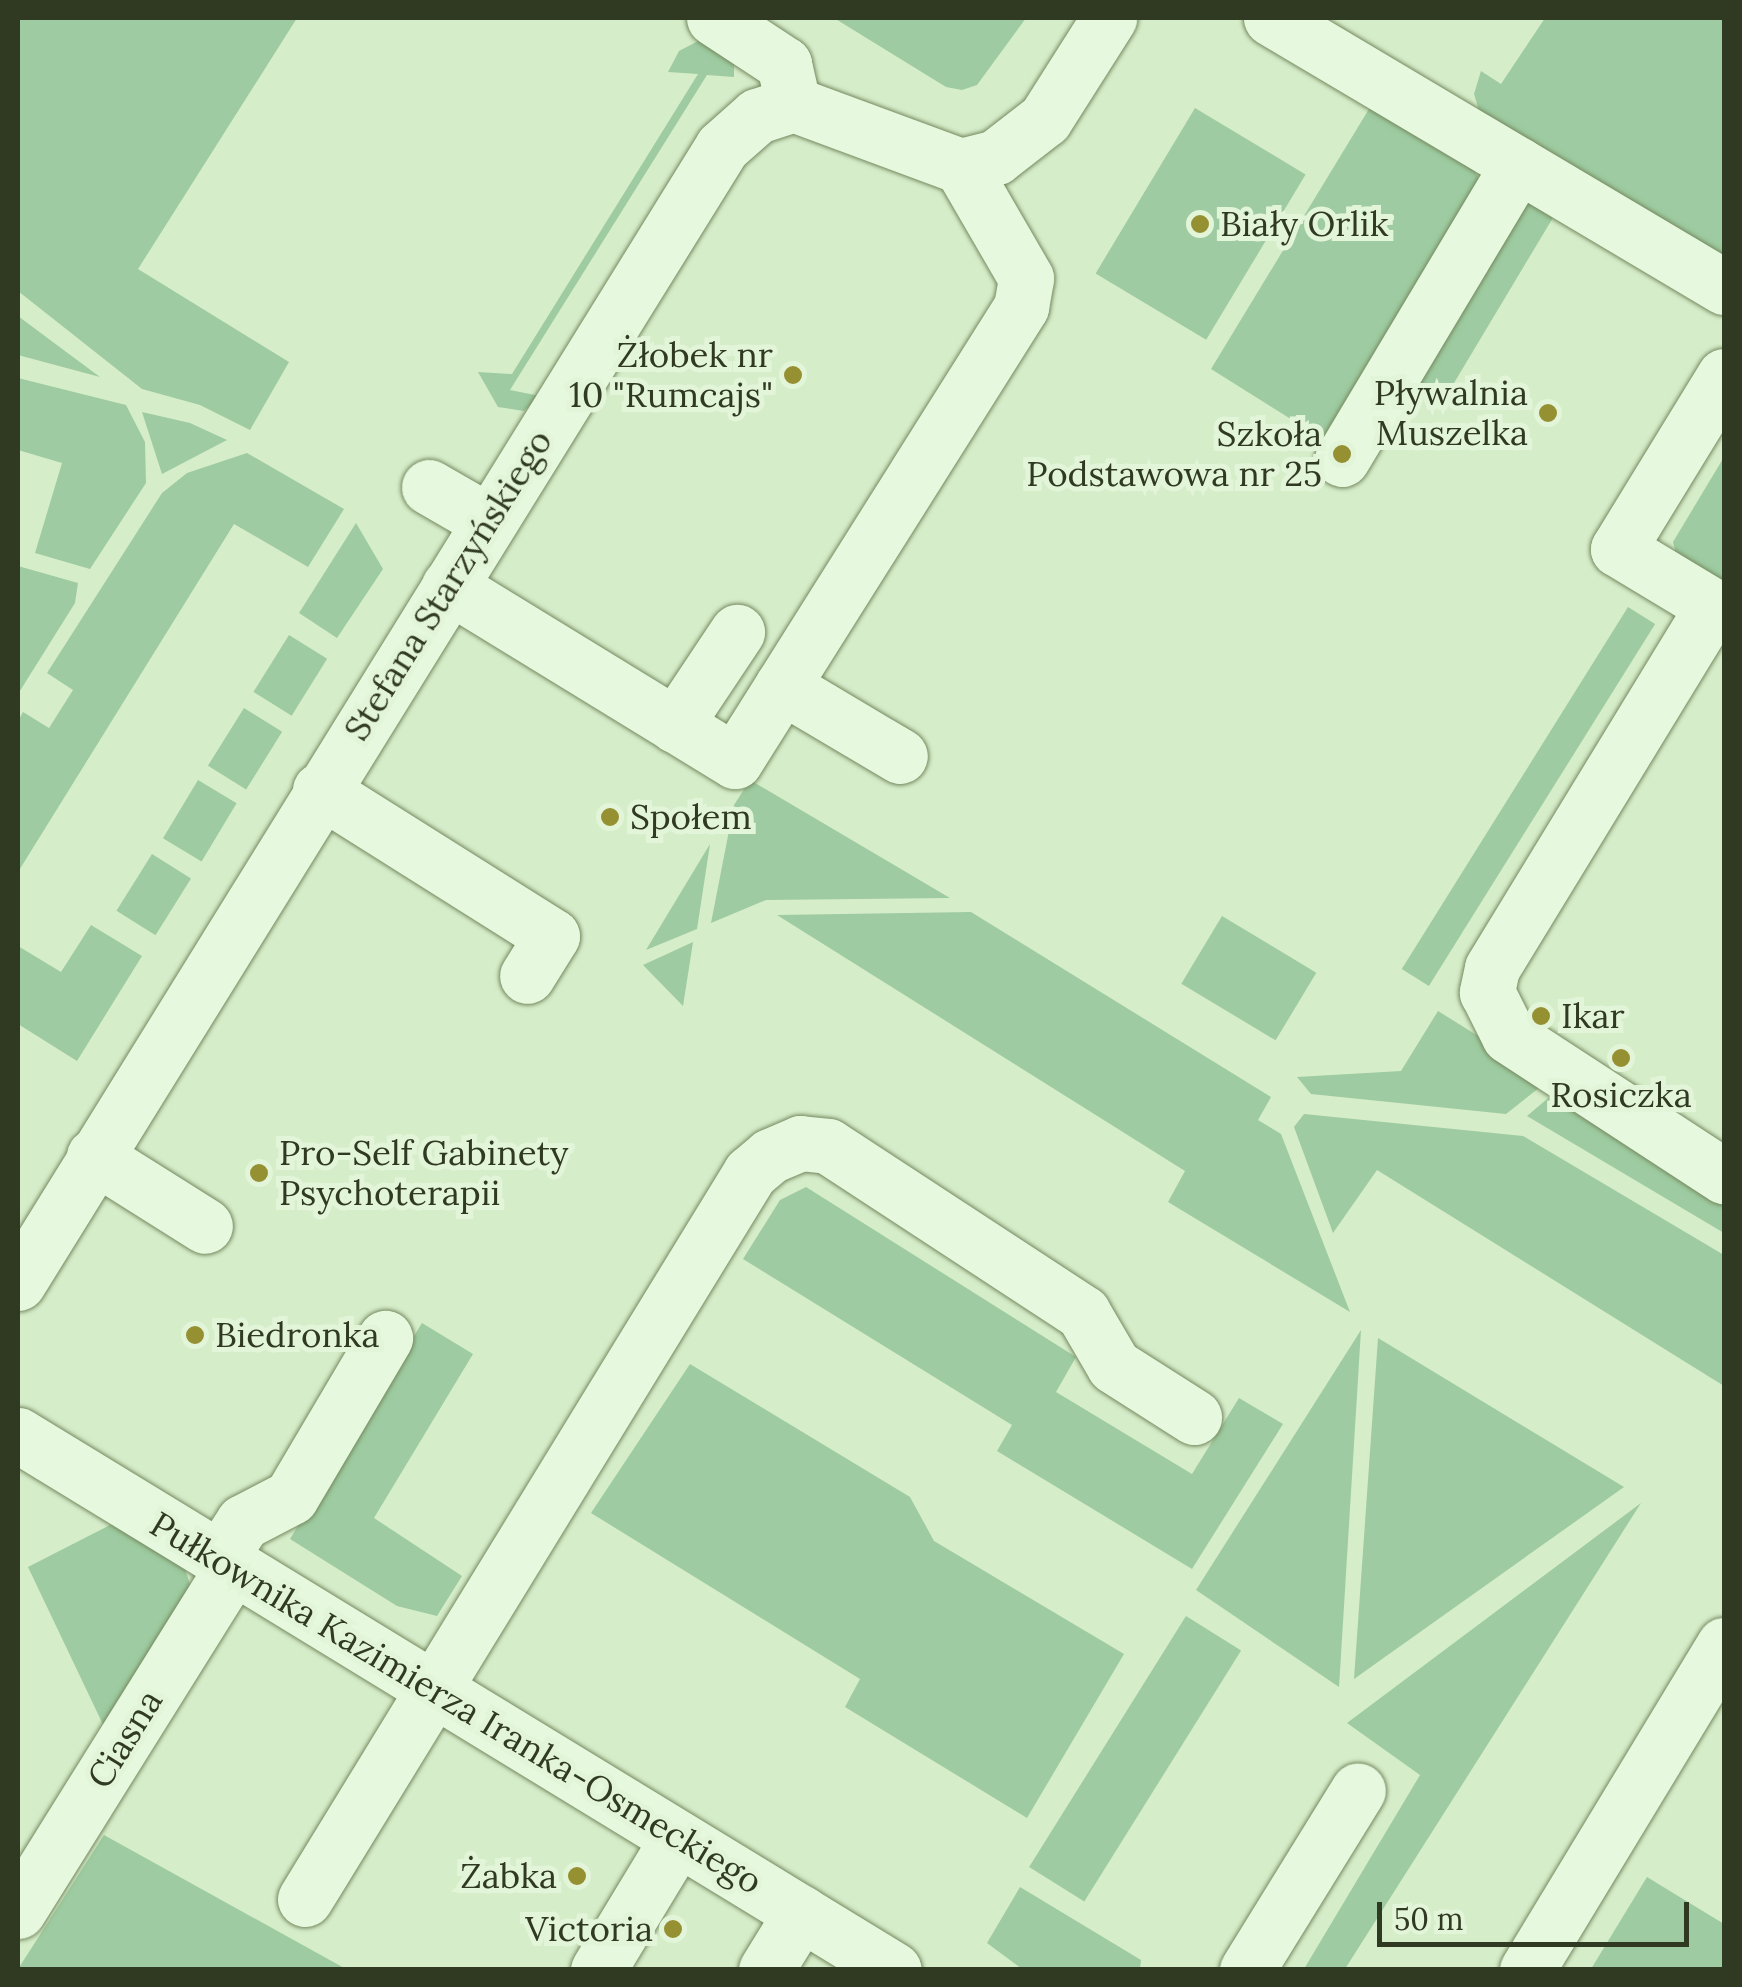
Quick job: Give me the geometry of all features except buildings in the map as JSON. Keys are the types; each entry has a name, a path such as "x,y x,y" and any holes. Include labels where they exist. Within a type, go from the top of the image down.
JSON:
{"street":[{"path":"714,18 784,64 792,104 961,166 996,157 1045,119 1109,18"},
{"path":"1271,18 1724,287"},
{"name":"Stefana Starzyńskiego","path":"18,1283 722,147 757,116 792,104"},
{"path":"449,586 735,761 1022,307 1026,278 961,166"},
{"path":"1342,459 1518,166"},
{"path":"1724,376 1618,549 1719,609 1492,968 1487,992 1509,1036 1724,1176"},
{"path":"429,488 488,521"},
{"path":"675,725 737,632"},
{"path":"782,686 900,756"},
{"path":"320,790 552,936 527,976"},
{"path":"305,1899 750,1172 800,1143 828,1146 1083,1313 1114,1366 1194,1418"},
{"path":"94,1156 206,1226"},
{"name":"Ciasna","path":"18,1911 226,1563 243,1522 290,1497 385,1338"},
{"name":"Pułkownika Kazimierza Iranka-Osmeckiego","path":"18,1435 894,1970"},
{"path":"1527,1970 1724,1646"},
{"path":"1247,1970 1358,1790"},
{"path":"598,1970 678,1838"},
{"path":"766,1970 801,1912"}],"green space":[{"path":"18,18 297,18 138,269 289,362 250,430 200,405 142,389 18,291"},
{"path":"834,18 1026,18 977,85 962,90 946,87"},
{"path":"1545,18 1724,18 1724,258 1480,114 1474,94 1481,71 1501,84"},
{"path":"700,40 734,60 734,77 707,75 510,390 540,396 524,411 498,407 478,372 512,374 698,74 668,72 679,51"},
{"path":"1372,104 1472,166 1480,181 1334,446 1211,369"},
{"name":"Biały Orlik","path":"1195,108 1306,174 1206,340 1096,273"},
{"path":"1518,198 1560,206 1439,408 1416,384"},
{"path":"18,316 73,357 100,377 18,355"},
{"path":"18,378 126,405 145,442 146,483 90,569 35,553 62,463 18,450"},
{"path":"142,412 190,423 227,440 162,474"},
{"path":"247,453 344,509 308,567 234,524 18,872 18,721 23,712 49,728 73,690 47,673 162,493 187,473"},
{"path":"1724,457 1724,593 1677,557 1673,542"},
{"path":"356,523 383,569 337,638 299,613"},
{"path":"18,566 78,583 75,603 18,694"},
{"path":"1628,607 1655,624 1429,986 1402,969"},
{"path":"289,635 327,659 292,716 253,692"},
{"path":"244,708 282,732 246,790 208,766"},
{"path":"198,780 237,803 202,861 163,838"},
{"path":"750,780 950,898 766,900 711,923 734,805"},
{"path":"710,844 697,929 646,950"},
{"path":"152,854 191,878 156,935 116,911"},
{"path":"971,912 1271,1097 1258,1120 1281,1134 1350,1312 1168,1202 1185,1171 777,915"},
{"path":"1222,916 1316,973 1276,1040 1181,984"},
{"path":"91,925 142,956 77,1061 18,1024 18,946 61,972"},
{"path":"693,942 683,1006 643,965"},
{"path":"1438,1011 1549,1080 1506,1114 1311,1094 1297,1077 1401,1071"},
{"path":"1560,1088 1724,1190 1724,1233 1527,1116"},
{"path":"1304,1114 1523,1136 1724,1255 1724,1386 1377,1170 1333,1233 1294,1127"},
{"path":"806,1187 1076,1357 1056,1392 1192,1474 1239,1398 1283,1424 1192,1569 997,1451 1012,1425 743,1259 780,1200"},
{"path":"422,1323 473,1354 374,1518 462,1576 437,1616 397,1606 290,1539"},
{"path":"1361,1330 1339,1687 1196,1590"},
{"path":"1378,1338 1624,1487 1354,1679"},
{"path":"690,1364 910,1497 934,1541 1124,1654 1027,1818 845,1707 860,1679 591,1513"},
{"path":"1641,1503 1345,1969 1304,1969 1420,1775 1347,1723"},
{"path":"114,1523 183,1563 192,1590 108,1735 28,1567"},
{"path":"1186,1616 1241,1650 1084,1901 1029,1867"},
{"path":"104,1835 346,1969 18,1969"},
{"path":"1647,1877 1724,1924 1724,1969 1591,1969"},
{"path":"1020,1887 1141,1960 1140,1969 1022,1969 987,1943"}],"place":[{"name":"Biały Orlik","path":"1200,224"},
{"name":"Żłobek nr 10 \"Rumcajs\"","path":"793,375"},
{"name":"Pływalnia Muszelka","path":"1548,413"},
{"name":"Szkoła Podstawowa nr 25","path":"1342,454"},
{"name":"Społem","path":"610,817"},
{"name":"Ikar","path":"1541,1016"},
{"name":"Rosiczka","path":"1621,1058"},
{"name":"Pro-Self Gabinety Psychoterapii","path":"259,1173"},
{"name":"Biedronka","path":"195,1335"},
{"name":"Żabka","path":"577,1876"},
{"name":"Victoria","path":"673,1929"}]}
